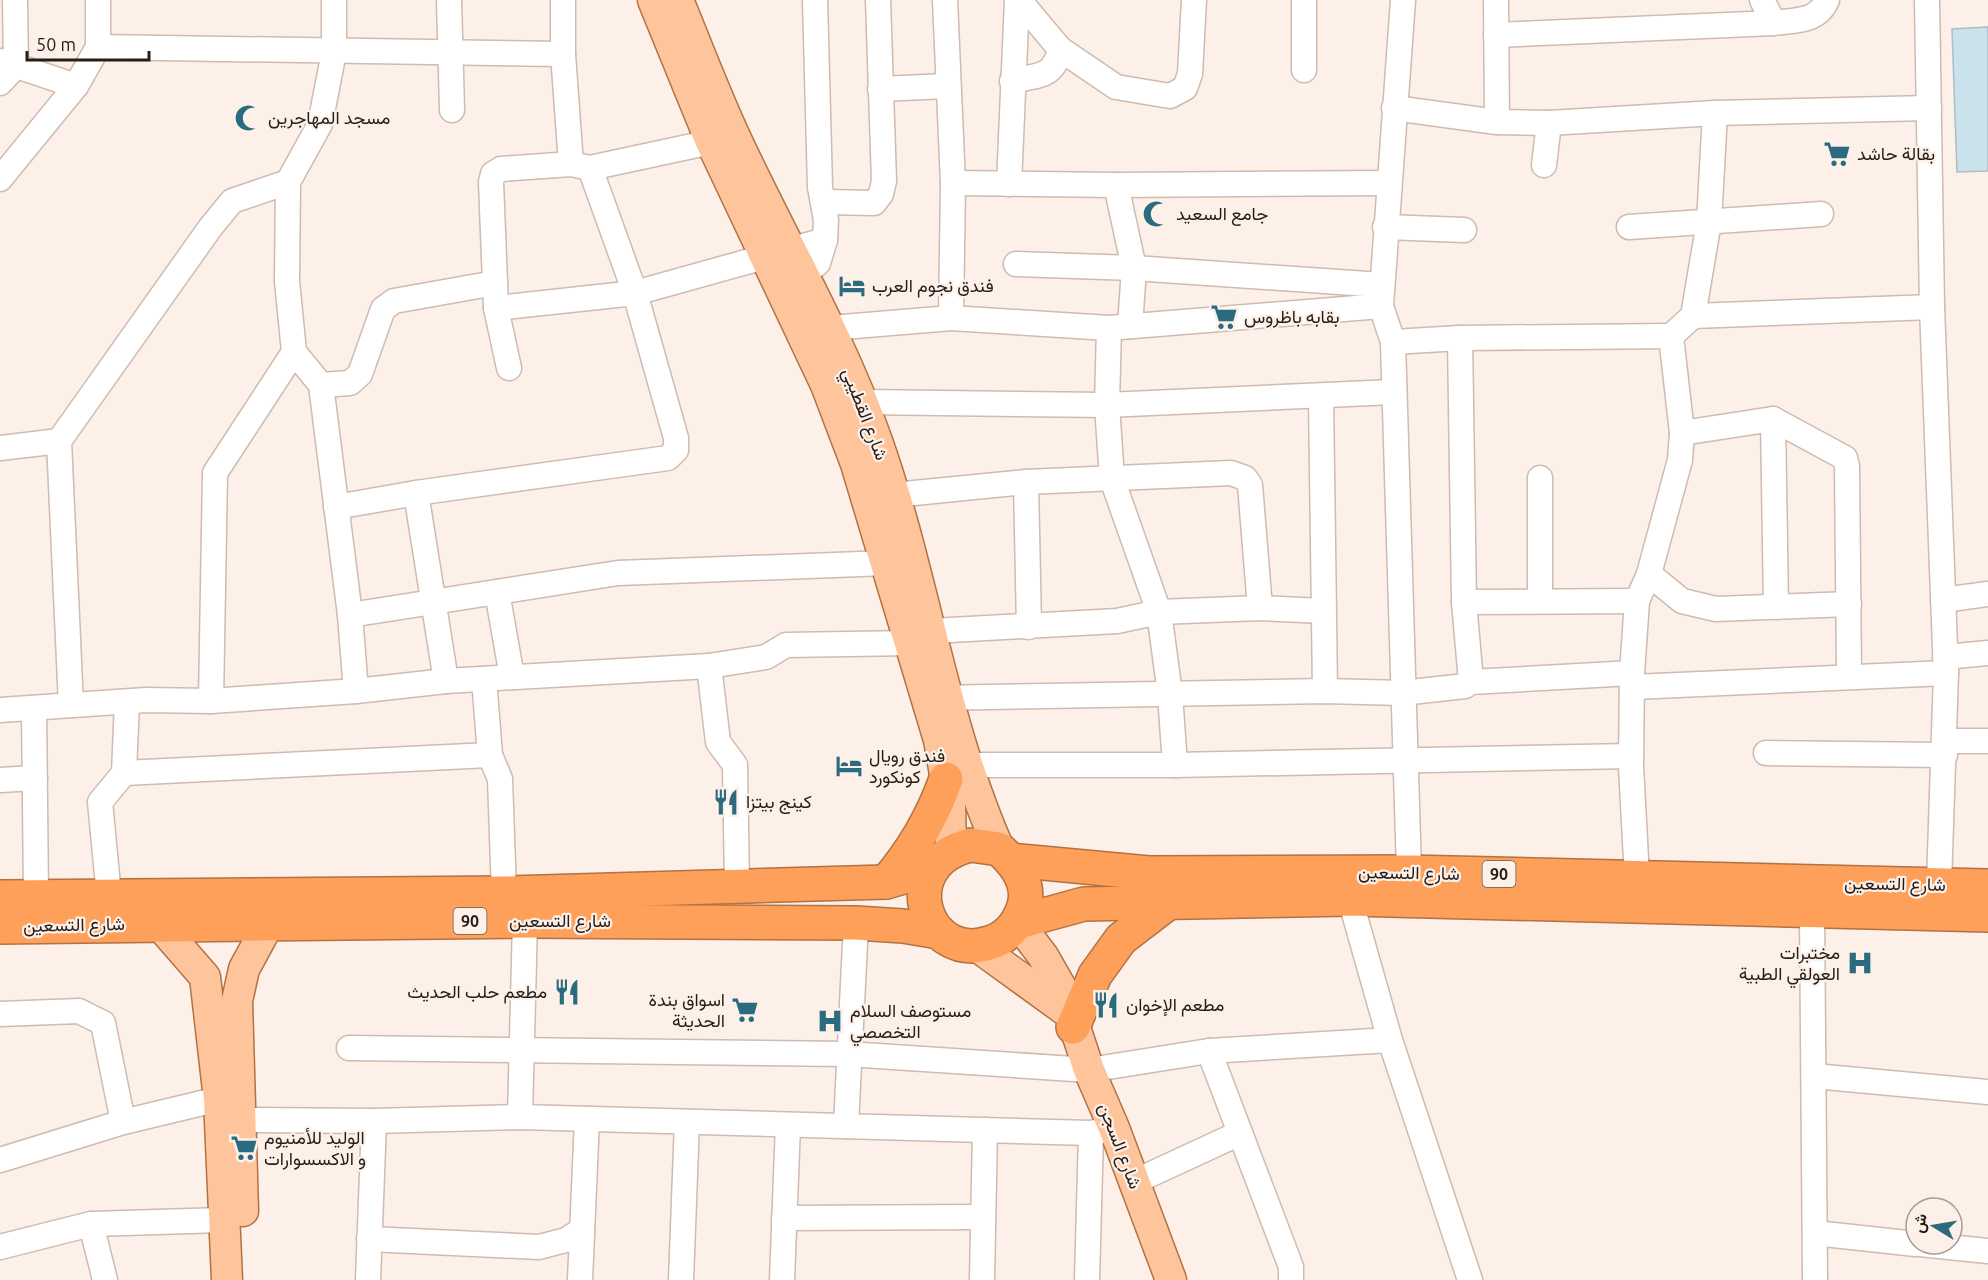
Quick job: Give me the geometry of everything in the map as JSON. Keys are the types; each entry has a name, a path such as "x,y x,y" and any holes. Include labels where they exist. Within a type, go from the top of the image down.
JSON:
{"highway":[{"path":"886,882 920,837 957,772"},
{"path":"972,844 1005,854 1020,874 1025,890 1024,906 1018,922 1001,939 978,947 957,944 939,932 929,918 924,902 925,885 941,860 972,844"},
{"name":"شارع التسعين","path":"1005,854 1149,873 1409,872 1637,878 1938,899 1988,915"},
{"name":"شارع التسعين","path":"0,897 504,893 886,882 941,860"},
{"name":"شارع التسعين","path":"1018,922 1084,904 1350,899 1812,911 1938,899 1988,886"},
{"path":"1071,1020 1095,975 1121,939 1168,903"},
{"name":"شارع التسعين","path":"0,927 158,923 856,922 939,932"}],"main road":[{"name":"شارع القطيبي","path":"653,0 711,142 777,252 804,275 831,328 862,402 894,495 921,637 938,698 939,740 1005,854"},
{"name":"شارع القطيبي","path":"678,0 736,138 844,429 887,563 921,637"},
{"name":"شارع القطيبي","path":"941,860 957,772"},
{"name":"شارع السجن","path":"1018,922 1043,956 1063,991 1089,1070 1103,1131 1134,1182 1171,1280"},
{"path":"158,923 205,977 219,1099 223,1220 228,1280"},
{"path":"246,1280 237,1001 244,969 269,923"},
{"path":"978,947 1071,1020"}],"street":[{"path":"15,0 5,70 76,86"},
{"path":"0,179 76,86 98,47 98,0"},
{"path":"334,0 334,52 320,124 288,182 287,281 294,352 321,385 350,615 356,691"},
{"path":"449,0 452,110"},
{"path":"336,507 416,493 668,458 676,450 676,438 635,293 580,166 563,54 563,0"},
{"path":"804,275 818,263 825,240 815,0"},
{"path":"823,202 874,203 881,194 884,181 878,0"},
{"path":"945,0 953,183 951,318"},
{"path":"1018,0 1060,49 1116,87 1170,96 1185,88 1190,74 1194,0"},
{"path":"1009,184 1012,81 1018,0"},
{"path":"1304,0 1304,70"},
{"path":"1403,0 1381,296 1393,342 1409,872"},
{"path":"1496,0 1497,122"},
{"path":"1762,0 1774,23"},
{"path":"1496,35 1774,23 1811,18 1822,11 1827,0"},
{"path":"1927,0 1932,307 1945,665 1945,748 1938,899"},
{"path":"98,47 563,54"},
{"path":"1012,81 1048,73 1057,62 1060,49"},
{"path":"880,89 947,86"},
{"path":"1394,108 1497,122 1549,123 1715,113 1929,108"},
{"path":"1393,342 1460,338 1671,336 1693,316 1709,222 1715,113"},
{"path":"1544,165 1549,123"},
{"path":"509,368 496,308 491,182 493,174 501,169 580,166 711,142"},
{"path":"71,705 59,441 210,228 232,201 288,182"},
{"path":"953,183 1116,185 1388,183"},
{"path":"1116,185 1134,268 1120,327 1107,405 1112,479 1159,612 1170,694 1175,765"},
{"path":"1629,227 1821,214"},
{"path":"1385,227 1464,230"},
{"path":"496,308 635,293 825,240"},
{"path":"1016,264 1134,268 1381,296"},
{"path":"321,385 350,383 360,374 382,309 394,301 495,283"},
{"path":"831,328 951,318 1120,327 1381,296"},
{"path":"1693,316 1932,307"},
{"path":"1637,878 1631,756 1637,601 1649,574 1680,460 1682,433 1671,336"},
{"path":"1460,338 1464,602 1471,682"},
{"path":"211,701 215,472 294,352"},
{"path":"862,402 1107,405 1393,392"},
{"path":"1321,396 1325,691"},
{"path":"1682,433 1773,419 1845,458 1847,466 1849,676"},
{"path":"1773,419 1776,607"},
{"path":"0,448 59,441"},
{"path":"894,495 1026,482 1231,473 1245,478 1250,485 1260,608"},
{"path":"1540,478 1540,600"},
{"path":"1026,482 1029,627"},
{"path":"416,493 446,681"},
{"path":"350,615 618,573 887,563"},
{"path":"1649,574 1682,601 1716,609 1849,604"},
{"path":"497,592 512,677"},
{"path":"1943,600 1988,594"},
{"path":"1464,602 1637,601"},
{"path":"0,710 127,702 211,701 356,691 446,681 709,666 766,657 786,645 1118,621 1159,612 1260,608 1323,611"},
{"path":"938,698 1325,691 1402,693 1465,686 1471,682 1849,676 1945,665 1988,653"},
{"path":"709,666 718,742 735,765 737,886"},
{"path":"484,679 490,755 500,779 504,893"},
{"path":"109,896 100,802 124,773 127,702"},
{"path":"34,708 36,896"},
{"path":"1766,753 1945,748 1988,741"},
{"path":"124,773 490,755"},
{"path":"957,772 1175,765 1631,756"},
{"path":"0,780 34,778"},
{"path":"1350,899 1389,1040 1470,1280"},
{"path":"1812,911 1815,1280"},
{"path":"520,1117 525,921"},
{"path":"846,1126 856,922"},
{"path":"0,1014 80,1011 103,1023 123,1122"},
{"path":"349,1048 848,1054 1089,1070 1209,1052 1389,1040"},
{"path":"1209,1052 1291,1267 1291,1280"},
{"path":"1814,1076 1988,1092"},
{"path":"0,1160 123,1122 219,1099"},
{"path":"241,1120 374,1121 520,1117 985,1130 1103,1131 1087,1280"},
{"path":"580,1280 587,1119"},
{"path":"368,1280 374,1121"},
{"path":"681,1280 687,1122"},
{"path":"782,1280 788,1125"},
{"path":"982,1280 985,1130"},
{"path":"1134,1182 1240,1133"},
{"path":"784,1218 983,1217"},
{"path":"0,1247 91,1224 223,1220"},
{"path":"91,1224 105,1280"},
{"path":"369,1239 538,1247 566,1240 582,1230"},
{"path":"1815,1233 1904,1243"},
{"path":"1964,1249 1988,1251"}],"building":[{"path":"1988,27 1988,171 1957,172 1952,29"}],"place":[{"name":"مسجد المهاجرين","path":"248,118"},
{"name":"بقالة حاشد","path":"1837,154"},
{"name":"جامع السعيد","path":"1156,214"},
{"name":"فندق نجوم العرب","path":"852,286"},
{"name":"بقابه باظروس","path":"1224,317"},
{"name":"فندق رويال كونكورد","path":"849,766"},
{"name":"كينج بيتزا","path":"726,802"},
{"name":"مختبرات العولقي الطبية","path":"1860,963"},
{"name":"مطعم حلب الحديث","path":"567,992"},
{"name":"مطعم الإخوان","path":"1106,1005"},
{"name":"اسواق بندة الحديثة","path":"745,1010"},
{"name":"مستوصف السلام التخصصي","path":"830,1021"},
{"name":"الوليد للأمنيوم و الاكسسوارات","path":"244,1148"}]}
